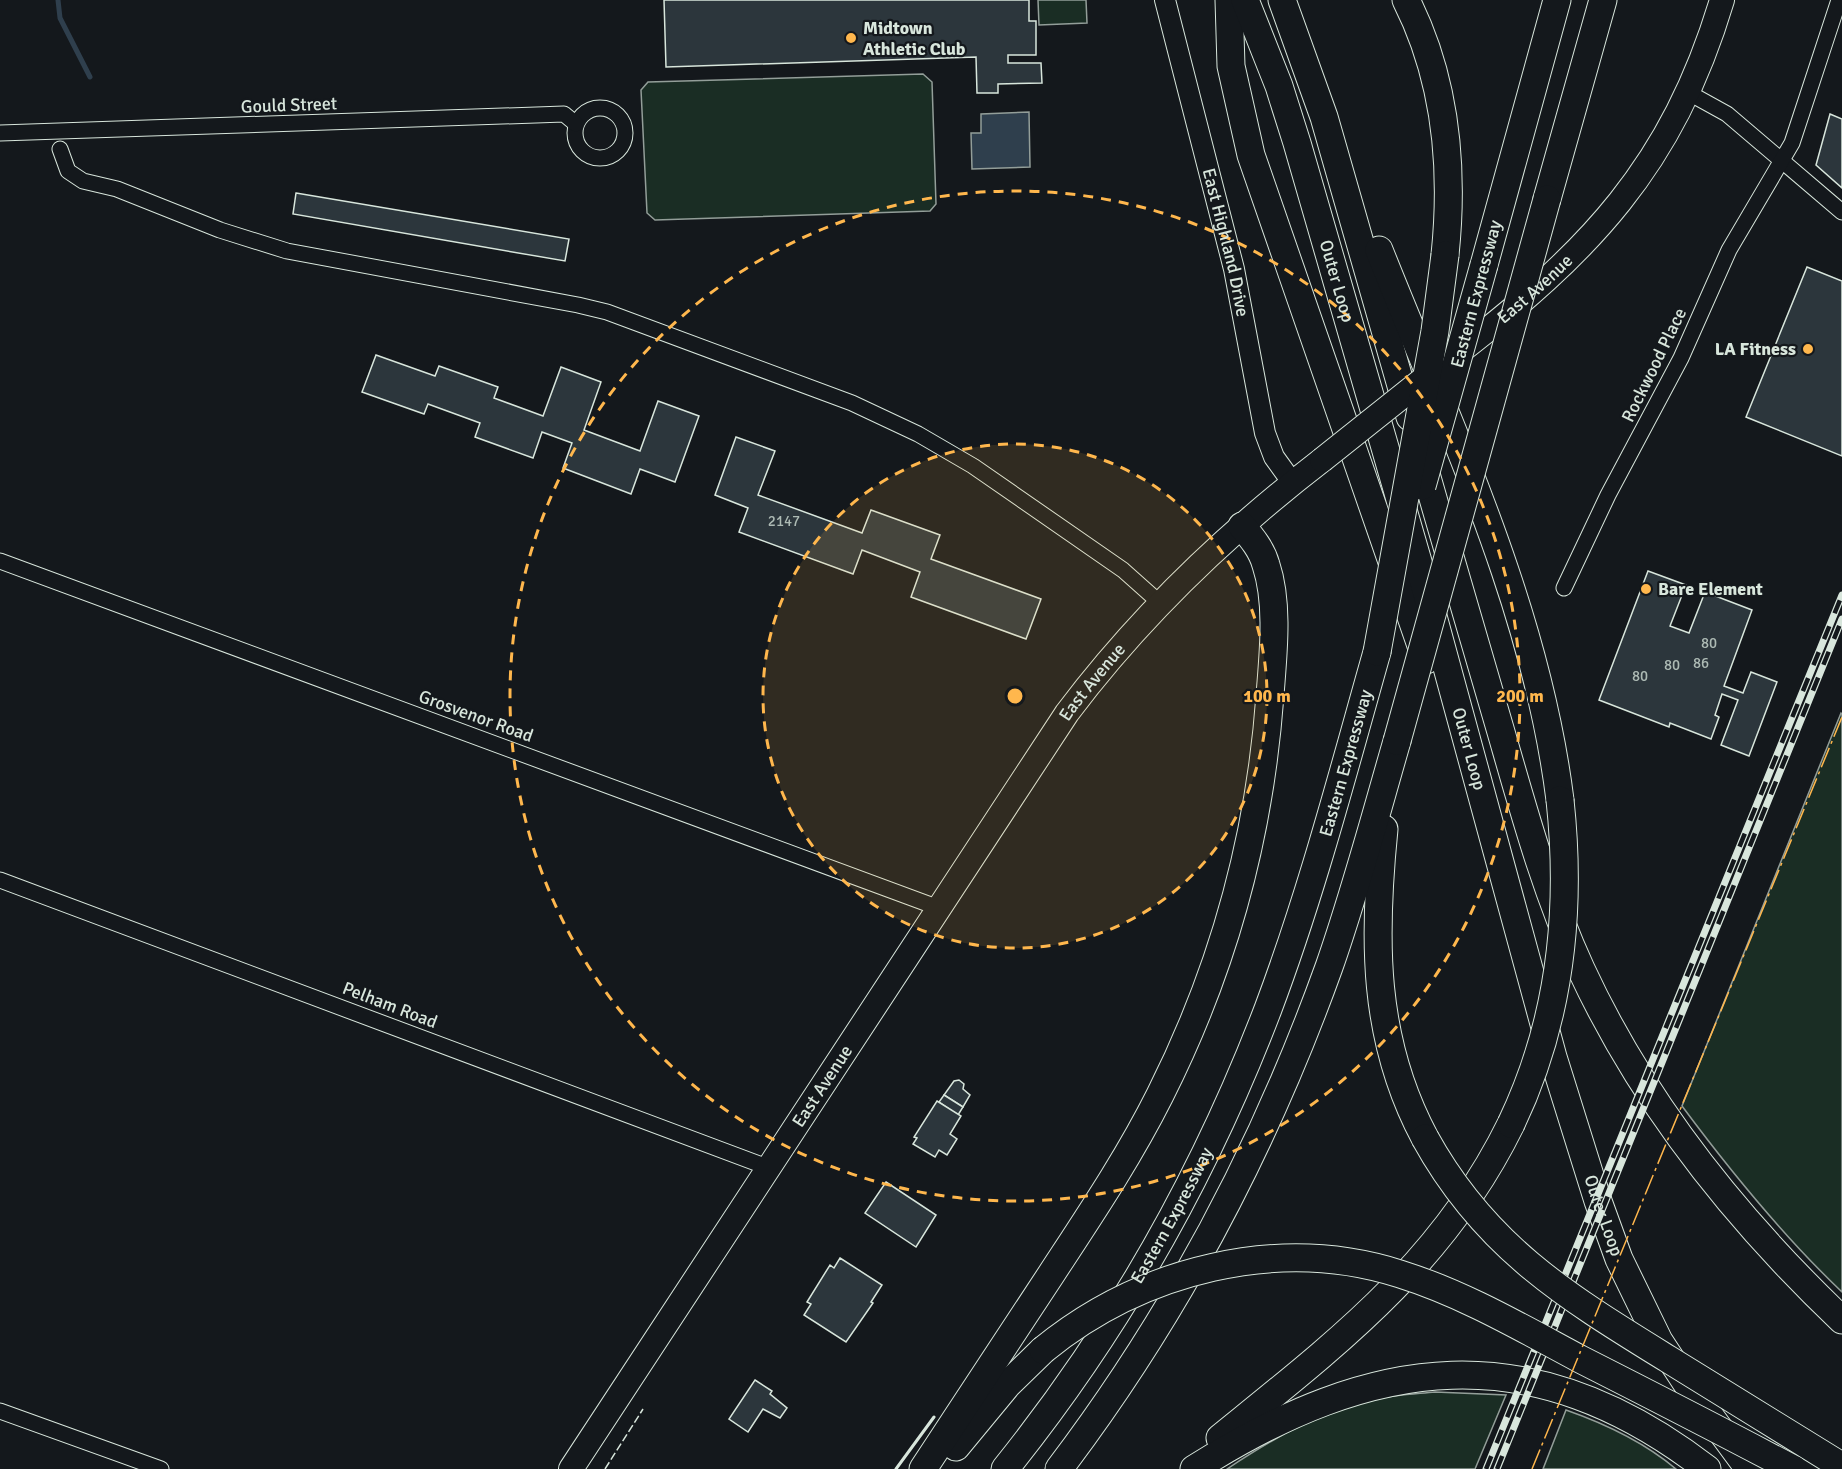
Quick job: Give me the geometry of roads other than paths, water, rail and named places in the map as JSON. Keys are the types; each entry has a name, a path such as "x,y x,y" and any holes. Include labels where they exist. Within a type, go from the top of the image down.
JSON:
{"highway":[{"path":"1229,0 1231,66 1260,185 1377,511 1520,938"},
{"name":"Outer Loop","path":"1245,0 1288,115 1421,572 1520,938 1579,1144 1624,1269 1675,1368 1749,1469"},
{"name":"Outer Loop","path":"1281,0 1314,86 1544,874 1570,944 1596,998 1641,1078 1694,1154 1766,1242 1842,1320"},
{"path":"1377,652 1435,331 1445,255 1448,176 1445,126 1429,58 1406,0"},
{"name":"Eastern Expressway","path":"1005,1469 1070,1381 1132,1286 1178,1206 1228,1105 1267,1010 1308,893 1557,0"},
{"path":"1059,1469 1109,1401 1160,1323 1220,1219 1260,1136 1329,966 1397,741 1603,0"},
{"path":"1580,84 1612,0"},
{"path":"1182,1469 1340,1340 1400,1284 1442,1235 1469,1198 1511,1124 1539,1054 1560,959 1565,887 1560,800 1539,686 1499,552 1314,86"},
{"path":"923,1469 1093,1210 1139,1134 1180,1052 1219,952 1238,892 1252,826 1264,758 1270,691 1272,613 1269,576 1263,557 1242,526"},
{"path":"1397,741 1381,864 1377,968 1383,1012 1397,1071 1425,1138 1450,1179 1477,1215 1534,1271 1599,1316 1840,1465"},
{"path":"939,1469 998,1395 1043,1350 1082,1322 1125,1297 1200,1269 1277,1259 1316,1259 1356,1264 1403,1275 1470,1302 1793,1469"},
{"path":"1194,1469 1268,1426 1335,1396 1408,1379 1464,1375 1536,1384 1600,1404 1655,1432 1707,1469"}],"main road":[{"name":"East Avenue","path":"571,1469 767,1167 1068,712 1104,665 1160,603 1242,526 1293,482 1524,300 1594,234 1652,159 1689,93 1722,0"}],"street":[{"name":"East Highland Drive","path":"1165,0 1234,269 1265,432 1275,457 1293,482"},
{"name":"Rockwood Place","path":"1564,588 1608,495 1681,358 1729,250 1783,161 1800,124 1839,0"},
{"path":"1689,93 1720,109 1842,212"},
{"name":"Gould Street","path":"0,134 564,114 576,124"},
{"path":"60,149 68,171 83,181 117,189 255,241 287,251 551,299 607,312 852,403 918,434 973,466 1123,570 1160,603"},
{"name":"Grosvenor Road","path":"0,561 939,908"},
{"name":"Pelham Road","path":"0,880 767,1167"},
{"path":"0,1411 161,1469"}],"water":[{"path":"1029,112 1030,167 972,169 971,133 981,133 981,114"}],"waterway":[{"path":"58,0 60,18 90,77"}],"railway":[{"path":"1486,1469 1842,595"},
{"path":"1497,1469 1842,619"}],"place":[{"name":"Midtown Athletic Club","path":"851,38"},
{"name":"LA Fitness","path":"1808,349"},
{"name":"Bare Element","path":"1646,589"}]}
